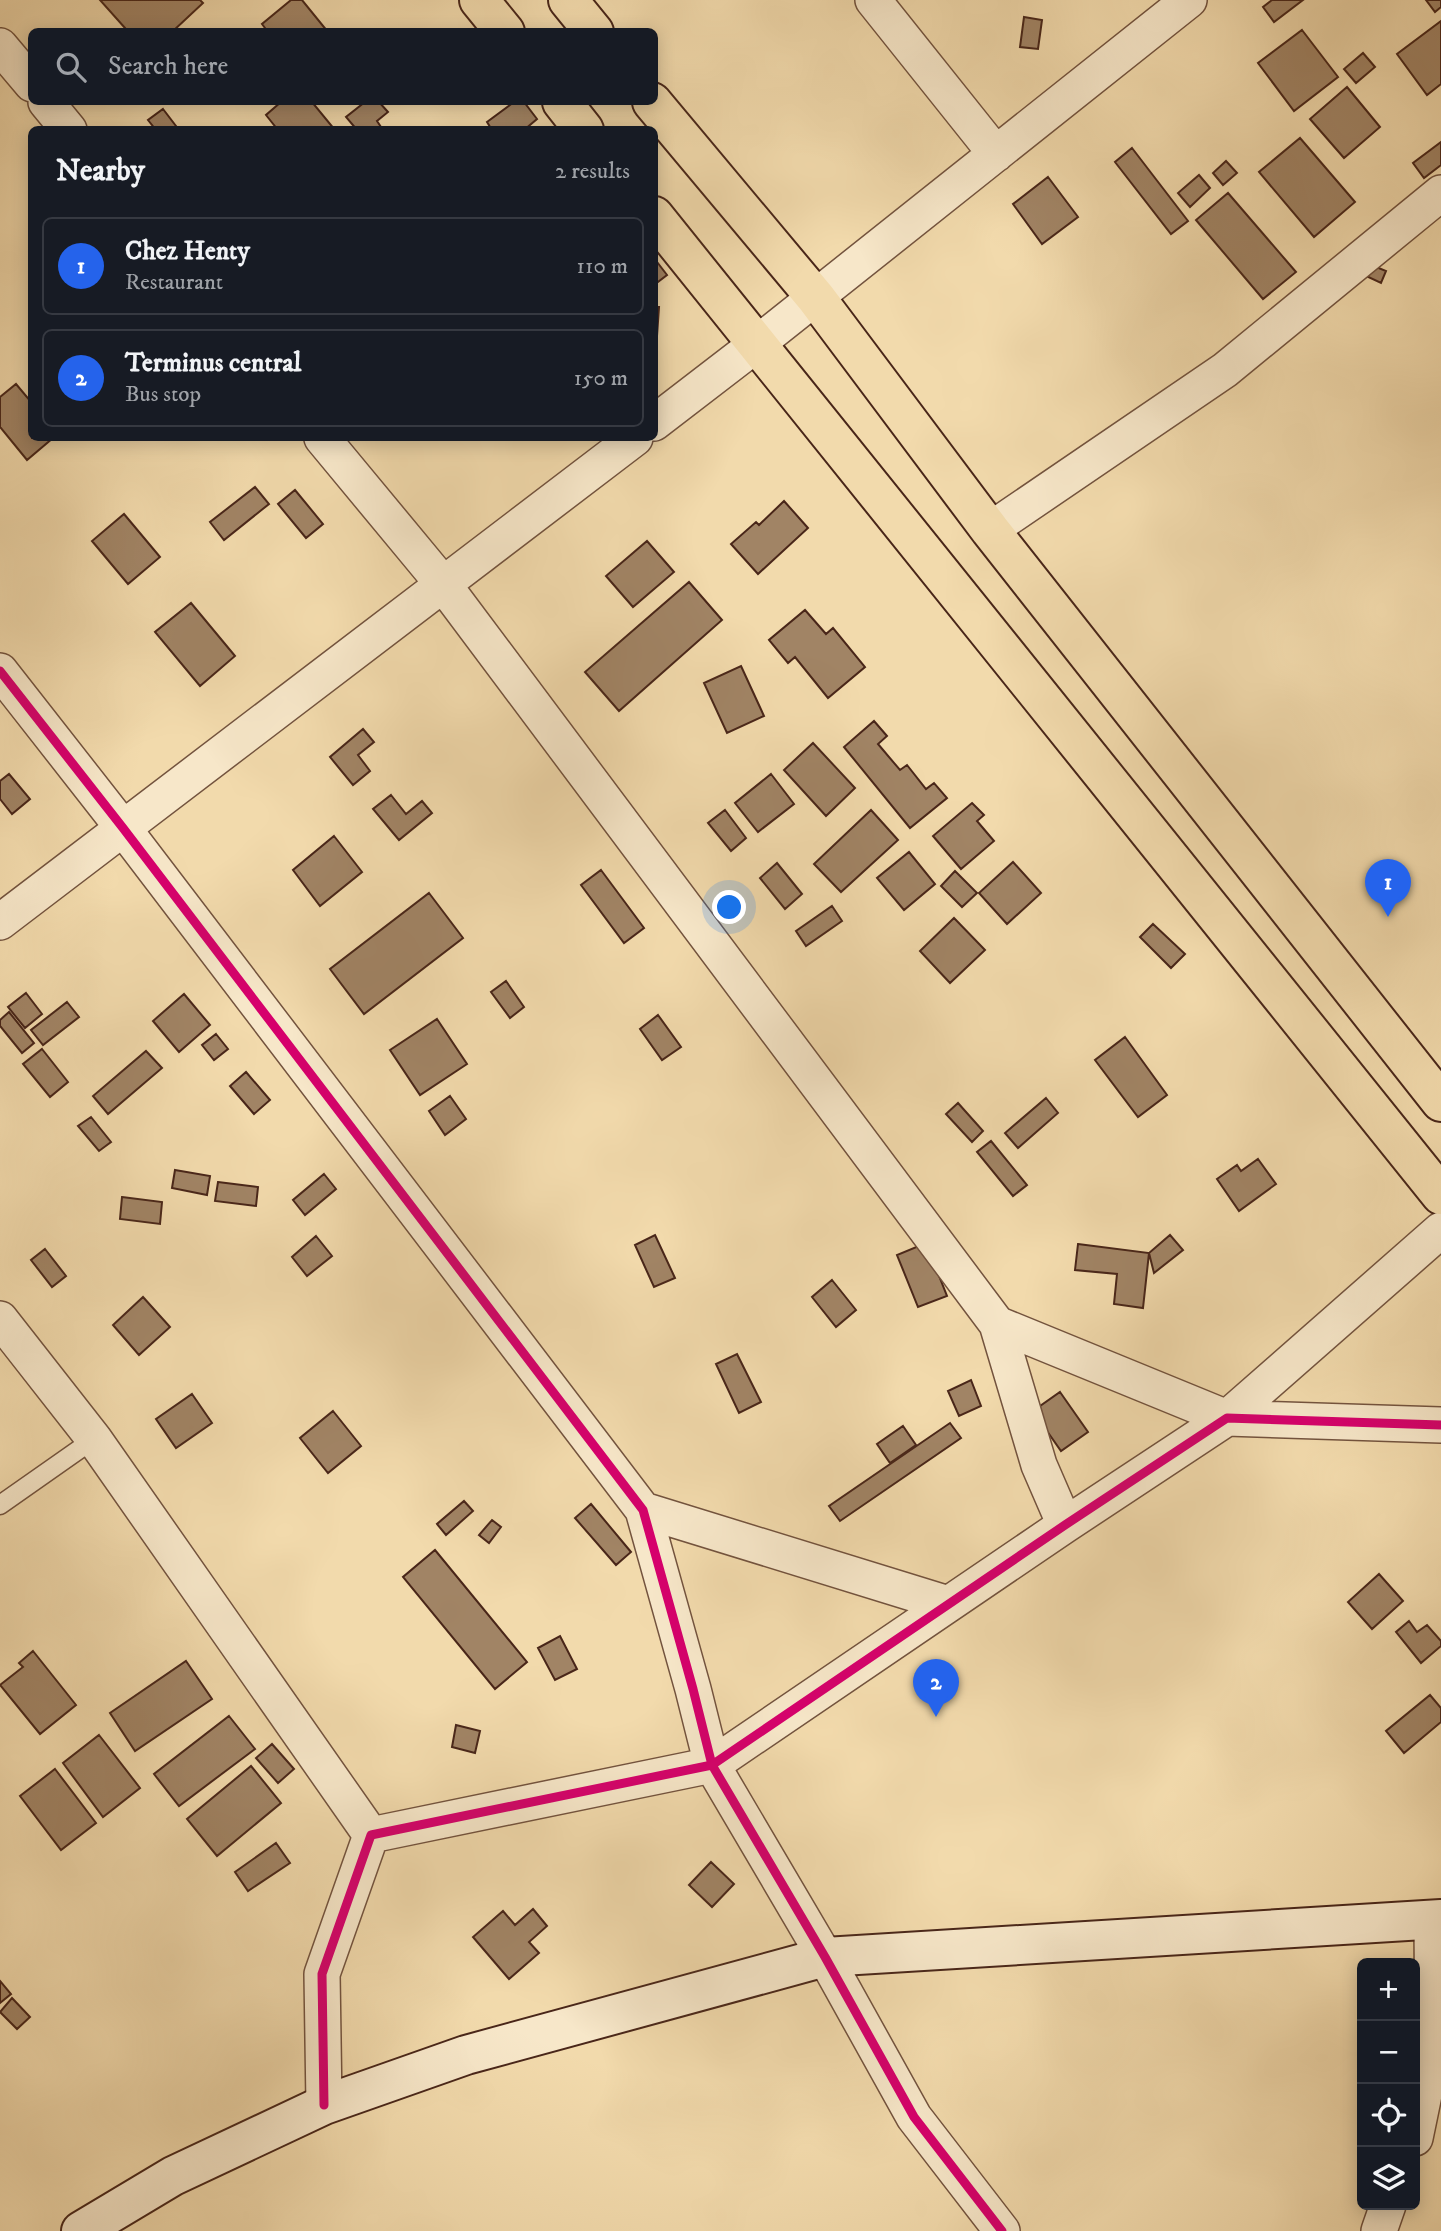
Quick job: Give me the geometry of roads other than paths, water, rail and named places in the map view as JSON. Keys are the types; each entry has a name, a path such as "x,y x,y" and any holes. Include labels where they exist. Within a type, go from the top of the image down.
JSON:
{"main road":[{"path":"479,0 502,28"},
{"path":"568,0 591,28"},
{"path":"564,105 581,126"},
{"path":"655,105 816,298 990,530 1441,1102"},
{"path":"658,221 1441,1195"}],"street":[{"path":"873,0 996,154"},
{"path":"658,420 758,344 1189,0"},
{"path":"0,46 28,79"},
{"path":"48,105 66,126"},
{"path":"990,530 1225,370 1441,193"},
{"path":"324,441 443,584 997,1324 1038,1465 1065,1525"},
{"path":"0,922 631,441"},
{"path":"0,671 123,828 643,1510 712,1766 825,1957 914,2117 1002,2231"},
{"path":"372,1835 712,1766 1227,1418 1441,1230"},
{"path":"0,1319 94,1439 372,1835"},
{"path":"997,1324 1227,1418 1441,1425"},
{"path":"643,1510 948,1604"},
{"path":"324,2105 321,1974 372,1835"},
{"path":"81,2231 173,2176 324,2105 466,2054 825,1957 1436,1920 1437,2057 1420,2119"},
{"path":"1379,2231 1386,2210"}],"lane":[{"path":"0,1505 94,1439"}],"place":[{"name":"Chez Henty","path":"1388,917"},
{"name":"Terminus central","path":"936,1717"}]}
